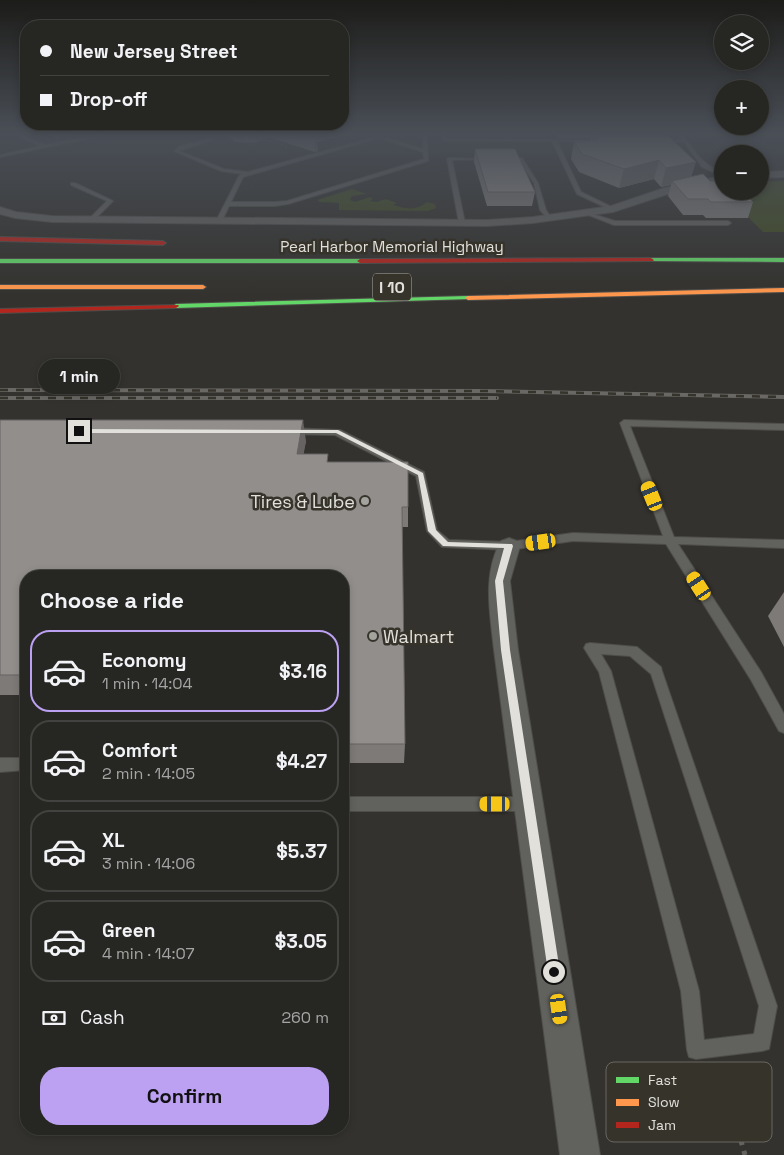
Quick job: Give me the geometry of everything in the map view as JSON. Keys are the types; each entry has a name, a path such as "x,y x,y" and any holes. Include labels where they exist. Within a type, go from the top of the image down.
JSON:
{"highway":[{"path":"0,240 176,243"},
{"path":"462,249 522,250 664,260"},
{"name":"Pearl Harbor Memorial Highway","path":"0,262 784,260"},
{"path":"0,287 218,287"},
{"name":"I 10","path":"427,287 784,288"},
{"path":"0,311 784,288"}],"street":[{"path":"0,210 35,218 462,223 550,218 613,209 678,188"},
{"path":"509,546 499,581 506,650 580,1155"}],"lane":[{"path":"81,188 110,201 92,219"},
{"path":"219,221 235,188"},
{"path":"228,204 275,204 334,188"},
{"path":"455,188 462,223"},
{"path":"537,188 543,210 550,218"},
{"path":"577,188 579,193 613,209"},
{"path":"588,213 614,223 728,223"},
{"path":"784,427 624,423 670,541 756,676 784,727"},
{"path":"278,431 338,432 421,474 432,531 446,544 509,546 573,537 784,544"},
{"path":"590,648 633,651 656,671 768,1006 762,1042 715,1048 696,1050 687,982 605,671 590,648"},
{"path":"0,765 20,764"},
{"path":"349,804 530,804"}],"path":[{"path":"715,1048 719,1062"},
{"path":"741,1142 745,1155"}],"green space":[{"path":"769,188 784,188 784,232 763,232 731,200 769,200"},
{"path":"352,189 367,194 352,196 350,200 355,202 370,197 373,199 370,201 376,202 386,199 397,203 393,205 411,208 427,202 435,204 436,208 428,211 339,210 339,203 320,202 317,200"}],"building":[{"path":"487,188 533,188 535,192 488,192"},
{"path":"678,188 714,188 714,200 751,200 753,202 711,202 708,199 688,199"},
{"name":"Walmart","path":"0,420 303,420 297,454 328,454 327,462 408,462 408,507 402,507 405,744 349,744 349,570 20,570 20,675 0,675"}],"railway":[{"path":"0,390 482,391 784,397"},
{"path":"0,398 497,398"}],"traffic: fast":[{"path":"651,260 784,260"},
{"path":"0,261 360,261"},
{"path":"176,306 468,298"}],"traffic: slow":[{"path":"0,287 203,287"},
{"path":"468,298 784,290"}],"traffic: jam":[{"path":"0,239 163,243"},
{"path":"360,261 651,260"},
{"path":"0,311 176,306"}],"place":[{"name":"Tires & Lube","path":"365,501"},
{"name":"Walmart","path":"373,636"}],"route":[{"path":"79,431 338,432 421,474 432,531 446,544 509,546 499,581 506,650 554,972"}]}
